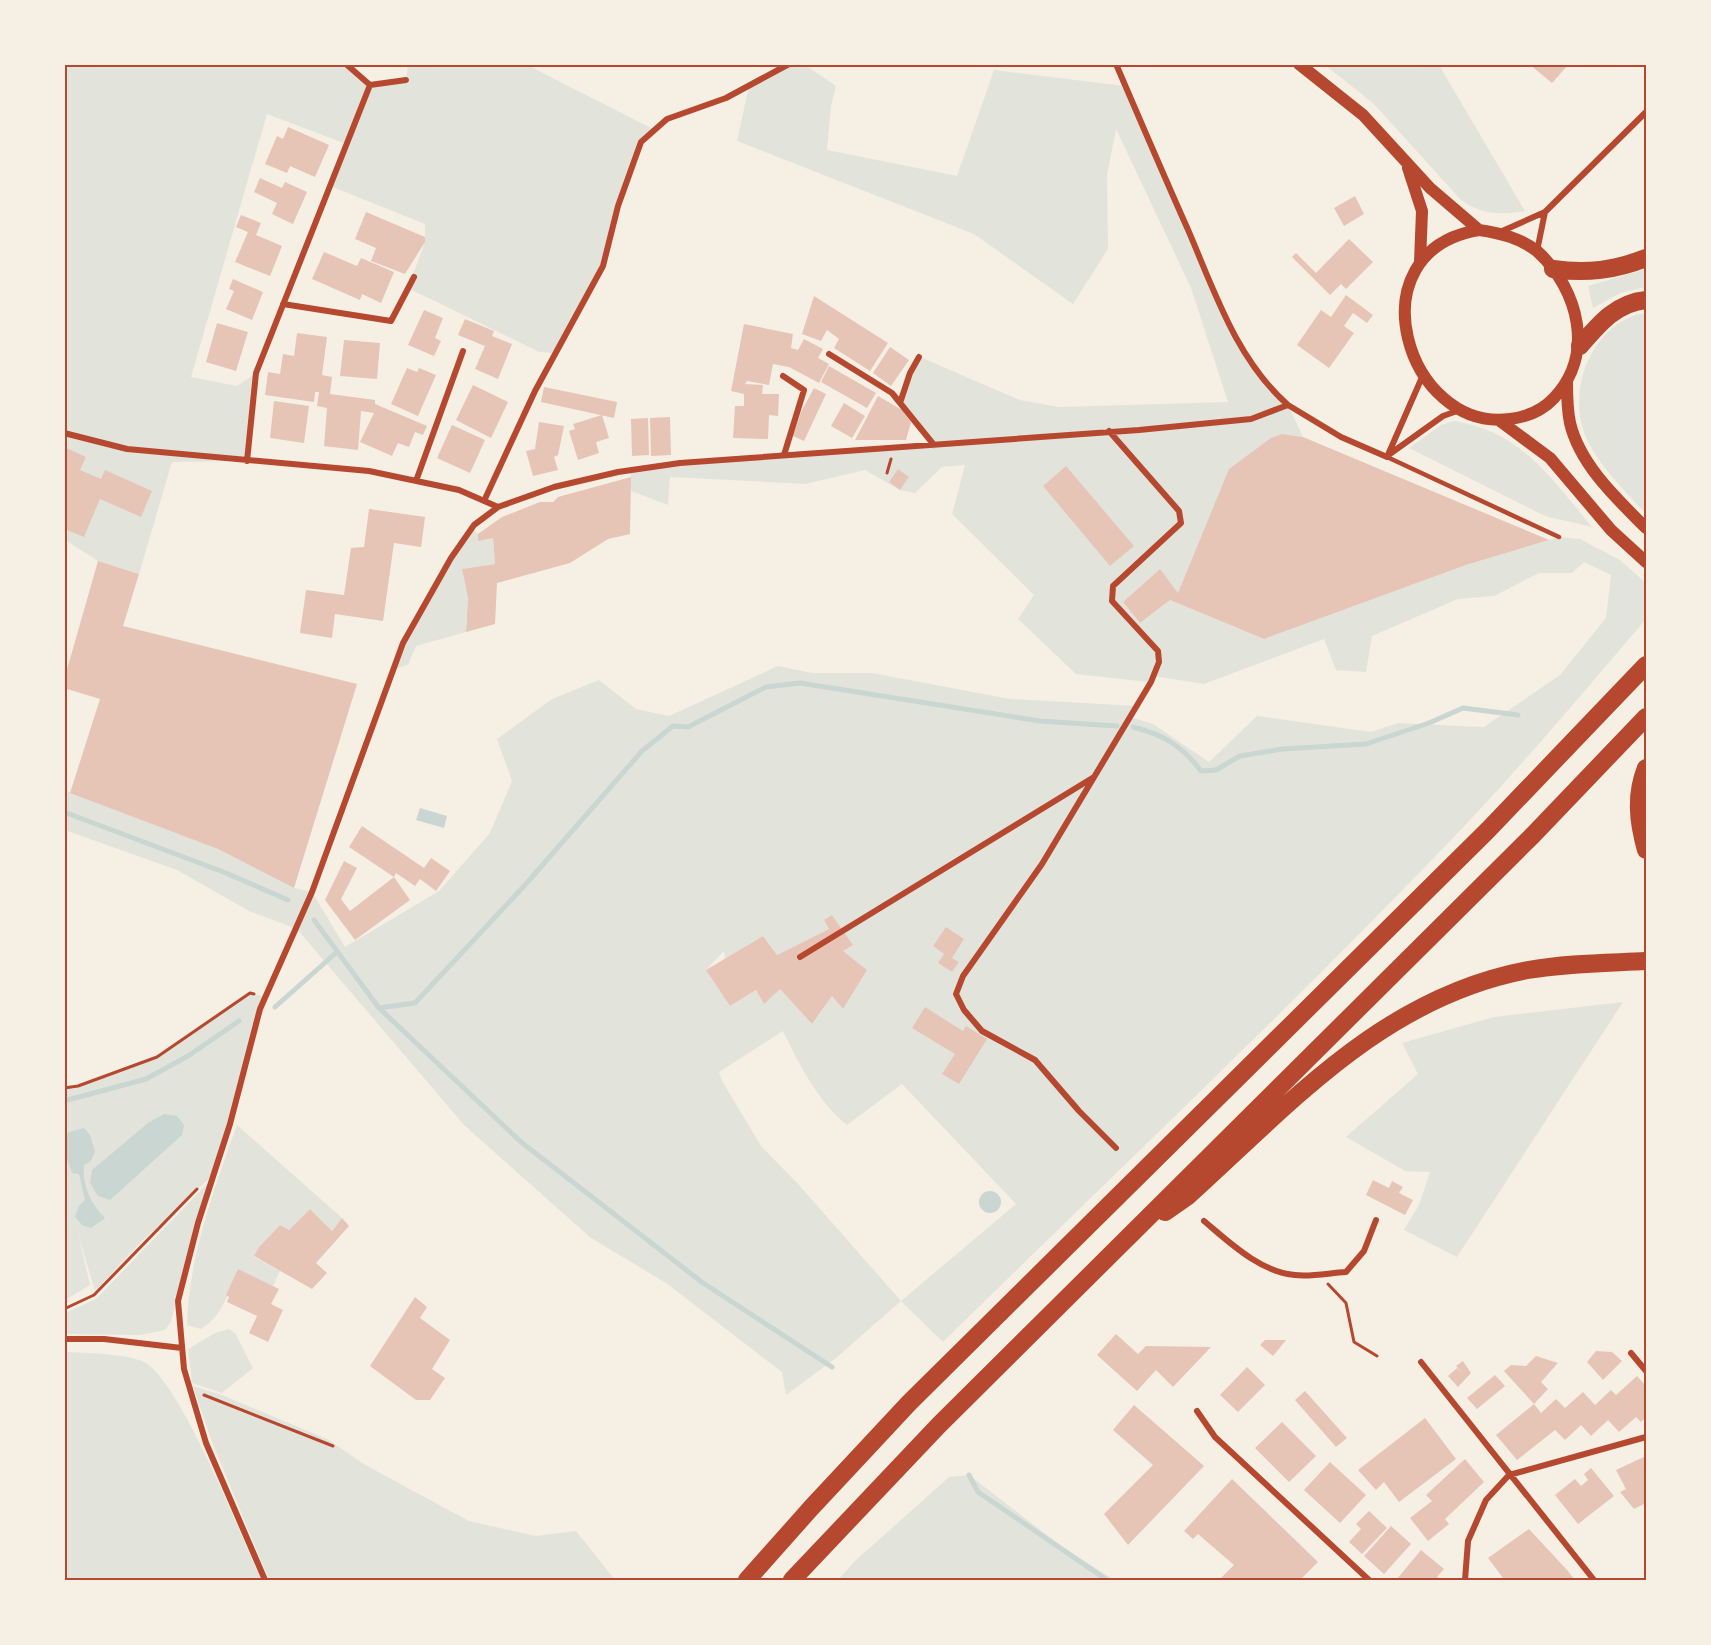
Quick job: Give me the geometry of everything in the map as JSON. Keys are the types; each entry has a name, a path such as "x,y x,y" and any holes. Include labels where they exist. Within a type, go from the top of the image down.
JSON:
{"highway":[{"path":"1553,269 1586,273 1607,270 1647,258"},
{"path":"1580,346 1611,313 1623,306 1647,300"},
{"path":"747,1581 811,1508 909,1403 1488,830 1645,666"},
{"path":"792,1581 875,1490 1548,820 1647,717"},
{"path":"1647,768 1639,794 1638,814 1647,850"},
{"path":"1126,1238 1188,1196 1336,1063 1380,1030 1425,1003 1474,985 1527,970 1573,965 1647,962"}],"main road":[{"path":"1299,64 1363,115 1445,202 1479,230"},
{"path":"1407,164 1422,211 1420,263"},
{"path":"1479,230 1500,232 1537,251 1553,269 1572,305 1580,346 1567,381 1554,398 1540,410 1522,417 1500,421 1484,419 1460,410 1433,388 1423,375 1408,342 1404,325 1408,290 1420,263 1443,240 1459,233 1479,230"},
{"path":"1567,381 1570,423 1577,442 1605,484 1647,528"},
{"path":"1500,421 1530,440 1550,458 1604,523 1647,562"}],"street":[{"path":"346,64 370,85 406,80"},
{"path":"484,501 535,391 603,266 618,206 642,142 667,119 726,98 789,64"},
{"path":"1116,64 1228,323 1251,366 1268,388 1288,405 1341,437 1387,457"},
{"path":"247,461 256,373 370,85"},
{"path":"1500,232 1545,212 1647,112"},
{"path":"1537,251 1545,212"},
{"path":"283,304 391,321 414,277"},
{"path":"416,481 463,351"},
{"path":"829,354 891,393 934,445"},
{"path":"900,403 910,373 919,357"},
{"path":"1387,457 1423,375"},
{"path":"783,376 804,390 784,455"},
{"path":"265,1581 206,1443 191,1391 182,1348 178,1301 266,998 312,892 404,643 451,558 474,525 498,507 554,487 618,472 680,463 1251,419 1288,405"},
{"path":"1387,457 1443,416 1460,410"},
{"path":"1109,431 1179,511 1181,523 1113,586 1113,601 1158,651 1159,662 1151,682 1042,864 963,976 956,994 964,1010 982,1031 1035,1060 1079,1111 1116,1148"},
{"path":"64,433 127,449 369,471 459,490 498,507"},
{"path":"800,957 1096,775"},
{"path":"1204,1221 1234,1247 1265,1266 1293,1275 1346,1272 1364,1251 1376,1220"},
{"path":"64,1339 104,1339 182,1348"},
{"path":"1631,1353 1647,1371"},
{"path":"1421,1362 1594,1581"},
{"path":"1197,1411 1215,1437 1369,1581"},
{"path":"1465,1581 1468,1541 1486,1500 1509,1475 1647,1437"}],"lane":[{"path":"1387,457 1559,537"}],"path":[{"path":"64,1088 78,1086 157,1057 250,993 266,998"},
{"path":"64,1309 94,1295 185,1198 214,1174"},
{"path":"1321,1274 1346,1303 1354,1342 1377,1356"},
{"path":"191,1391 222,1400 333,1446"}],"shaded area":[{"path":"64,65 346,65 370,85 406,80 408,65 527,65 655,130 643,143 634,159 627,176 602,267 556,353 539,352 408,288 425,242 425,224 330,186 346,144 267,114 191,377 237,386 256,373 247,461 172,462 139,574 98,561 65,540"},
{"path":"787,65 805,65 836,86 831,106 827,150 957,176 994,70 1125,86 1228,323 1251,366 1288,405 1303,437 1282,434 1178,593 1160,570 1123,602 1140,623 1170,600 1264,639 1466,565 1559,537 1580,539 1620,560 1646,583 1646,619 1477,812 1263,1030 943,1342 901,1301 836,1358 786,1395 782,1372 666,1283 591,1238 464,1125 297,929 249,911 177,870 65,830 64,790 218,849 294,888 312,892 345,947 439,891 490,833 512,781 497,739 552,699 599,680 636,709 669,716 778,666 812,673 872,673 1010,699 1137,706 1131,717 1153,724 1209,762 1257,716 1371,732 1398,723 1484,727 1560,675 1606,618 1611,575 1584,562 1572,573 1539,573 1494,596 1458,599 1372,636 1366,672 1336,670 1324,639 1204,684 1154,676 1148,682 1076,674 1018,619 1034,595 952,514 965,465 942,467 915,493 900,490 865,470 805,484 670,477 668,505 631,491 631,470 934,445 900,403 920,357 1020,400 1059,407 1228,402 1191,288 1116,129 1107,175 1108,249 1073,304 974,234 737,141 749,86","holes":["832,915 853,945 843,951 867,970 843,1009 832,996 812,1024 780,989 764,1003 756,990 730,1006 706,970 724,951 725,959 763,936 777,955 829,929 825,920","783,1031 818,1094 847,1125 902,1084 1016,1204 901,1301 799,1185 761,1146 722,1081 719,1072"]},
{"path":"1325,65 1439,65 1525,211 1492,213 1476,209 1461,200 1374,104"},
{"path":"1646,269 1646,287 1620,293 1593,308 1588,286"},
{"path":"1646,313 1646,514 1610,474 1594,452 1583,429 1579,411 1583,373 1590,356 1613,327 1629,318"},
{"path":"1454,421 1478,426 1517,446 1548,475 1592,527 1545,516 1409,448 1441,425"},
{"path":"472,528 478,534 493,538 495,564 462,569 468,598 466,632 416,646 408,665 395,669 403,643"},
{"path":"420,808 447,816 444,828 416,820"},
{"path":"250,993 265,997 214,1174 138,1245 95,1291 78,1234 90,1285 65,1300 65,1088 78,1086 157,1057"},
{"path":"1623,1002 1457,1257 1404,1230 1419,1205 1430,1172 1405,1171 1346,1137 1418,1074 1402,1043 1494,1017"},
{"path":"164,1114 177,1116 184,1125 182,1135 110,1200 98,1196 90,1183 92,1170 148,1123"},
{"path":"237,1125 342,1218 332,1231 310,1209 289,1230 280,1225 259,1247 254,1257 280,1271 273,1286 238,1270 220,1310 201,1329 187,1325 192,1275 204,1224"},
{"path":"84,1128 90,1135 95,1151 91,1161 84,1165 84,1180 92,1201 105,1218 91,1228 82,1225 75,1217 79,1206 85,1200 79,1174 72,1173 65,1153 65,1136 69,1132"},
{"path":"208,1183 171,1322 165,1330 140,1335 65,1334 65,1313 96,1299"},
{"path":"990,1191 998,1194 1001,1202 998,1210 990,1213 982,1210 979,1202 982,1194"},
{"path":"229,1329 235,1333 253,1368 222,1393 192,1383 188,1349 215,1333"},
{"path":"64,1352 133,1358 142,1361 157,1373 174,1396 191,1426 261,1580 65,1580"},
{"path":"193,1386 222,1395 327,1439 367,1466 469,1521 536,1536 576,1531 615,1580 269,1580 212,1442"},
{"path":"969,1475 1060,1545 1114,1580 838,1580 855,1561 949,1477"}],"building":[{"path":"1529,64 1569,64 1552,83"},
{"path":"288,127 329,145 315,177 290,166 287,173 265,164 277,136 283,139"},
{"path":"260,178 282,188 285,182 307,192 293,224 272,214 277,203 254,192"},
{"path":"1355,196 1364,214 1344,226 1334,208"},
{"path":"366,212 425,237 425,242 405,274 371,261 376,248 355,239"},
{"path":"241,215 261,223 256,235 282,246 270,276 235,262 248,232 236,227"},
{"path":"1349,239 1373,262 1346,289 1341,284 1330,295 1292,257 1296,253 1316,273"},
{"path":"324,252 357,266 361,258 394,272 381,303 362,294 360,300 312,279"},
{"path":"233,279 263,292 252,320 226,309 234,291 229,289"},
{"path":"1346,295 1373,315 1367,323 1353,313 1344,326 1354,333 1329,368 1297,345 1321,310 1331,317"},
{"path":"814,296 888,343 870,371 834,348 839,339 827,330 821,341 802,334"},
{"path":"424,310 443,318 435,338 441,341 434,356 408,345"},
{"path":"465,319 494,331 492,336 512,344 498,379 475,369 485,346 458,335"},
{"path":"217,323 248,332 236,371 206,362"},
{"path":"744,324 793,334 791,348 798,350 804,339 823,349 818,358 829,364 819,383 789,367 773,364 769,385 747,381 745,384 763,385 762,394 779,394 778,416 769,415 768,439 733,438 735,406 744,406 744,394 731,391"},
{"path":"297,333 327,337 322,375 332,377 330,394 375,400 375,404 427,426 423,435 415,432 409,447 398,443 392,456 360,442 374,413 361,411 358,450 324,446 327,408 317,406 319,392 315,392 314,402 265,395 268,372 280,374 283,354 294,356"},
{"path":"344,340 380,343 377,379 340,376"},
{"path":"890,347 909,360 891,386 873,373"},
{"path":"829,366 876,393 867,408 821,382"},
{"path":"407,368 417,372 419,368 436,375 418,416 391,404"},
{"path":"473,385 508,402 491,438 456,420"},
{"path":"544,387 617,402 614,418 541,402"},
{"path":"814,388 826,394 804,441 793,436 801,412"},
{"path":"878,396 902,410 911,422 906,440 855,440"},
{"path":"274,401 309,406 304,443 270,438"},
{"path":"844,403 865,416 852,438 831,426"},
{"path":"602,415 609,438 596,442 599,453 578,460 569,431 575,429 573,424"},
{"path":"670,417 671,455 651,456 650,418"},
{"path":"648,418 649,455 632,456 631,419"},
{"path":"539,422 564,426 558,455 554,457 558,470 533,476 526,451 535,449"},
{"path":"452,425 485,440 470,473 437,458"},
{"path":"1282,434 1303,437 1549,540 1466,565 1264,639 1170,600 1140,623 1123,602 1160,569 1178,593 1229,469 1271,438"},
{"path":"64,447 86,457 80,470 101,479 105,470 152,491 141,517 100,499 84,537 64,529"},
{"path":"1066,466 1134,546 1110,566 1043,486"},
{"path":"898,469 909,477 900,490 889,482"},
{"path":"631,477 630,534 608,539 570,563 497,583 495,624 466,632 468,598 462,569 495,564 493,538 478,541 478,534 502,517 540,502 553,502 558,497"},
{"path":"369,509 425,517 421,547 394,543 383,621 335,614 332,638 300,633 306,590 344,595 351,548 364,547"},
{"path":"98,561 139,574 123,626 357,684 294,888 218,849 70,793 100,699 64,688 64,680"},
{"path":"362,826 424,868 431,858 450,871 436,891 420,879 415,886 396,873 394,877 349,847"},
{"path":"344,861 357,868 341,899 350,911 394,877 410,900 355,940 325,900"},
{"path":"832,915 853,945 843,951 867,970 843,1009 832,996 812,1024 780,989 764,1004 756,990 730,1006 706,970 763,936 777,955 829,929 824,920"},
{"path":"946,927 964,939 952,958 959,962 952,972 938,963 944,954 933,946"},
{"path":"925,1007 963,1031 966,1026 987,1039 959,1084 942,1074 955,1054 912,1028"},
{"path":"1373,1180 1389,1188 1392,1181 1403,1187 1399,1193 1413,1200 1405,1215 1366,1195"},
{"path":"310,1209 332,1231 342,1218 349,1226 316,1263 327,1273 312,1289 254,1256 259,1247 280,1225 289,1230"},
{"path":"238,1269 279,1289 271,1304 283,1310 268,1342 249,1333 257,1316 227,1302 229,1297 226,1295"},
{"path":"415,1297 427,1307 420,1318 450,1340 432,1369 445,1378 430,1400 416,1400 370,1366"},
{"path":"1116,1334 1138,1354 1146,1346 1211,1347 1173,1387 1156,1370 1137,1391 1097,1355"},
{"path":"1265,1340 1286,1340 1273,1356 1260,1345"},
{"path":"1596,1351 1612,1352 1622,1361 1603,1380 1587,1362"},
{"path":"1536,1356 1558,1363 1541,1382 1548,1389 1534,1404 1504,1371 1511,1365 1526,1366"},
{"path":"1463,1361 1471,1373 1458,1387 1448,1376 1457,1368 1462,1373 1456,1366"},
{"path":"1247,1367 1265,1385 1238,1412 1220,1395"},
{"path":"1495,1375 1505,1386 1477,1409 1467,1398"},
{"path":"1637,1376 1646,1386 1646,1417 1641,1422 1636,1417 1619,1432 1608,1420 1591,1436 1581,1425 1565,1440 1555,1430 1517,1460 1496,1435 1534,1404 1541,1413 1556,1399 1565,1408 1583,1392 1595,1405 1611,1390 1616,1395"},
{"path":"1305,1391 1347,1438 1336,1447 1295,1400"},
{"path":"1134,1405 1204,1466 1128,1545 1104,1514 1153,1465 1113,1430"},
{"path":"1425,1418 1456,1459 1399,1502 1384,1482 1376,1490 1358,1470"},
{"path":"1282,1422 1316,1456 1289,1482 1255,1448"},
{"path":"1646,1456 1646,1503 1634,1509 1620,1492 1626,1489 1616,1470"},
{"path":"1465,1459 1484,1482 1445,1519 1449,1524 1428,1541 1410,1518 1432,1501 1426,1495"},
{"path":"1330,1462 1366,1495 1340,1523 1304,1490"},
{"path":"1591,1468 1614,1496 1578,1524 1555,1495 1575,1479 1581,1486 1588,1480 1584,1474"},
{"path":"1232,1479 1318,1562 1300,1580 1219,1580 1234,1565 1198,1534 1193,1539 1184,1531"},
{"path":"1369,1511 1387,1528 1362,1554 1349,1542 1361,1529 1356,1524"},
{"path":"1391,1526 1411,1544 1384,1574 1364,1556"},
{"path":"1529,1529 1575,1580 1505,1580 1503,1578 1488,1558"},
{"path":"1421,1550 1444,1569 1437,1577 1442,1580 1397,1579"}],"waterway":[{"path":"314,920 379,1008 415,1003 525,885 642,751 673,726 688,727 766,687 800,683 1040,721 1117,726"},
{"path":"1133,727 1171,742 1201,771 1216,770 1240,756 1282,749 1366,744 1429,723 1463,708 1518,715"},
{"path":"64,812 226,873 288,900"},
{"path":"275,1007 337,952"},
{"path":"379,1008 521,1142 703,1283 832,1367"},
{"path":"64,1101 146,1079 188,1056 239,1021"},
{"path":"969,1475 978,1492 1107,1580"}]}
